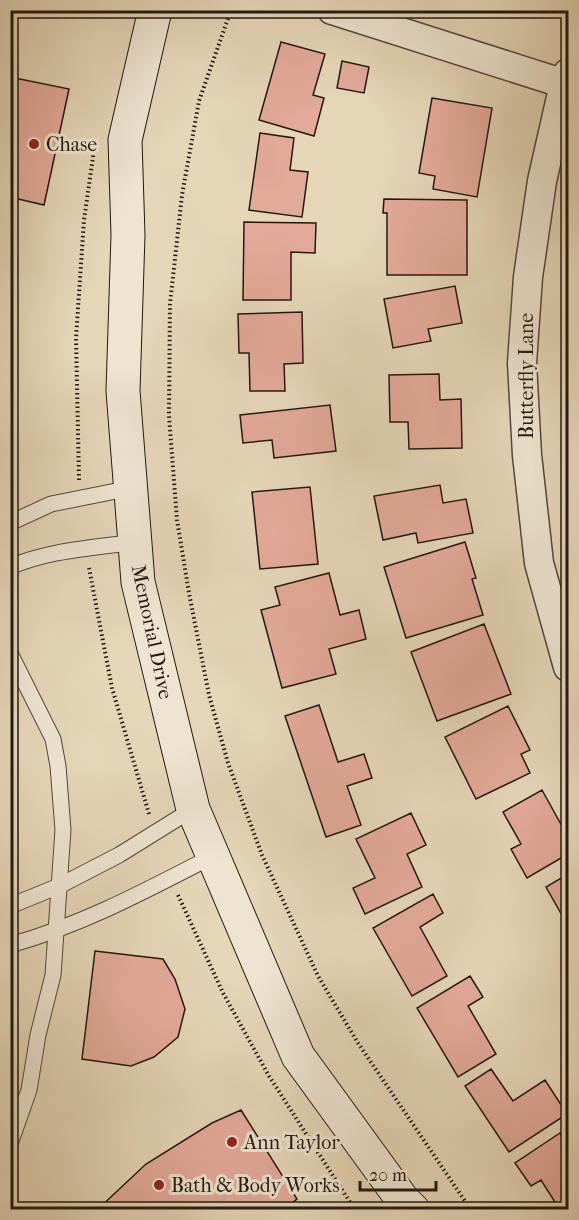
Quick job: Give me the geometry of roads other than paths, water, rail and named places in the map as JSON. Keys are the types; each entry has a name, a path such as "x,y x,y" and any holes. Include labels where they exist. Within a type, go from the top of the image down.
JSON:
{"main road":[{"name":"Memorial Drive","path":"155,10 125,140 128,235 123,391 138,582 193,809 298,1056 407,1206"}],"street":[{"path":"332,10 567,81"},
{"name":"Butterfly Lane","path":"567,81 542,182 530,266 522,363 527,455 539,562 568,667"}],"lane":[{"path":"10,523 51,504 131,489"},
{"path":"10,567 29,559 135,542"},
{"path":"10,653 52,739 58,766 63,830 53,975 38,1035 29,1090 10,1144"},
{"path":"10,906 59,886 119,855 193,809"},
{"path":"10,945 55,931 144,891 213,856"}],"place":[{"name":"Chase","path":"34,144"},
{"name":"Ann Taylor","path":"232,1142"},
{"name":"Bath & Body Works","path":"159,1185"}]}
